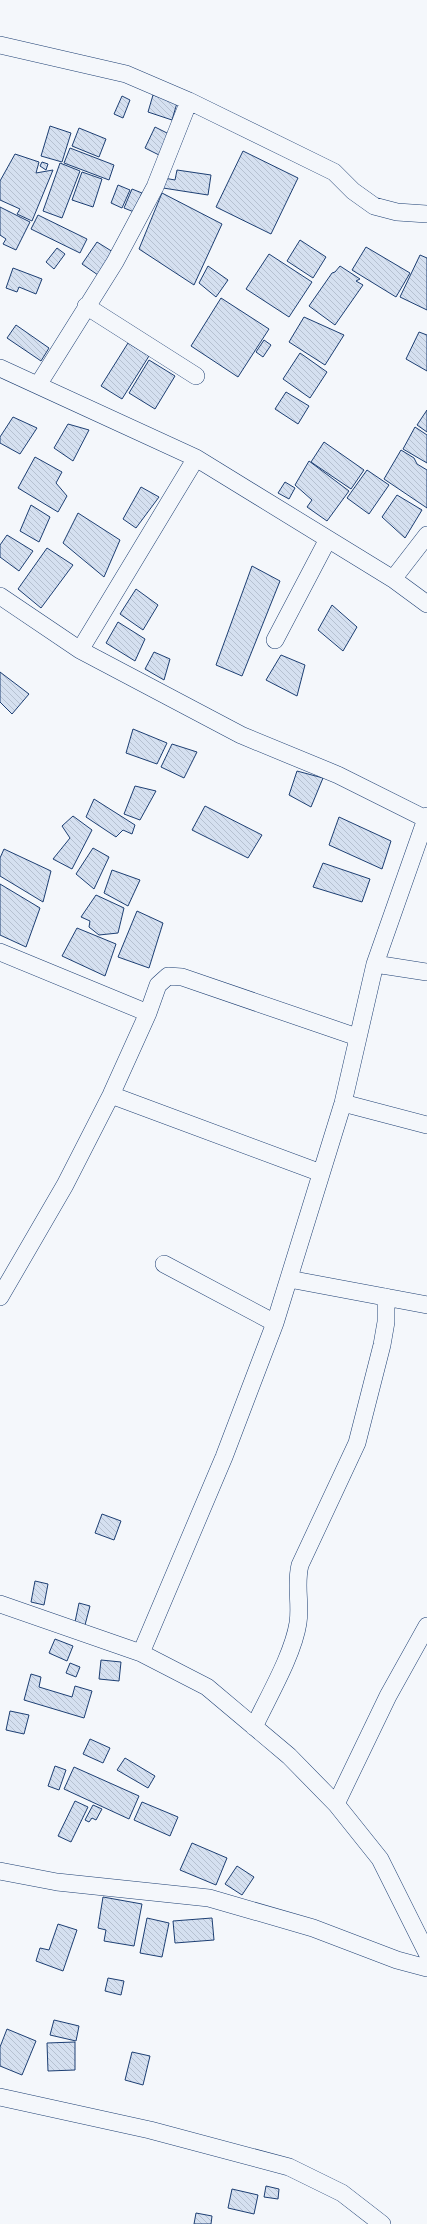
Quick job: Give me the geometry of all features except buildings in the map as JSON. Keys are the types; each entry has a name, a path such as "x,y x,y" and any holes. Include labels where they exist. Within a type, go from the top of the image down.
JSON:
{"street":[{"path":"0,45 126,74 189,101 334,172 353,191 374,206 397,212 427,214"},
{"path":"38,385 86,306 115,262 155,187 189,101"},
{"path":"86,306 196,376"},
{"path":"0,368 196,458 393,579 427,604"},
{"path":"80,650 196,458"},
{"path":"393,579 427,534"},
{"path":"275,640 328,539"},
{"path":"0,596 80,650 241,735 338,774 426,817 375,964 343,1103 275,1323 224,1457 142,1653"},
{"path":"0,952 148,1013"},
{"path":"375,964 427,972"},
{"path":"0,1297 65,1185 111,1095 148,1013 158,985 168,976 182,977 357,1037"},
{"path":"111,1095 321,1173"},
{"path":"343,1103 427,1125"},
{"path":"164,1264 275,1323"},
{"path":"289,1279 427,1305"},
{"path":"254,1727 281,1670 294,1635 299,1613 297,1582 300,1565 357,1443 382,1345 386,1322 386,1297"},
{"path":"0,1604 142,1653 207,1687 289,1756 336,1804 380,1859 427,1953"},
{"path":"336,1804 388,1696 427,1626"},
{"path":"0,1871 57,1882 209,1898 313,1928 397,1960 427,1968"},
{"path":"0,2097 150,2130 289,2167 342,2193 380,2224"}]}
